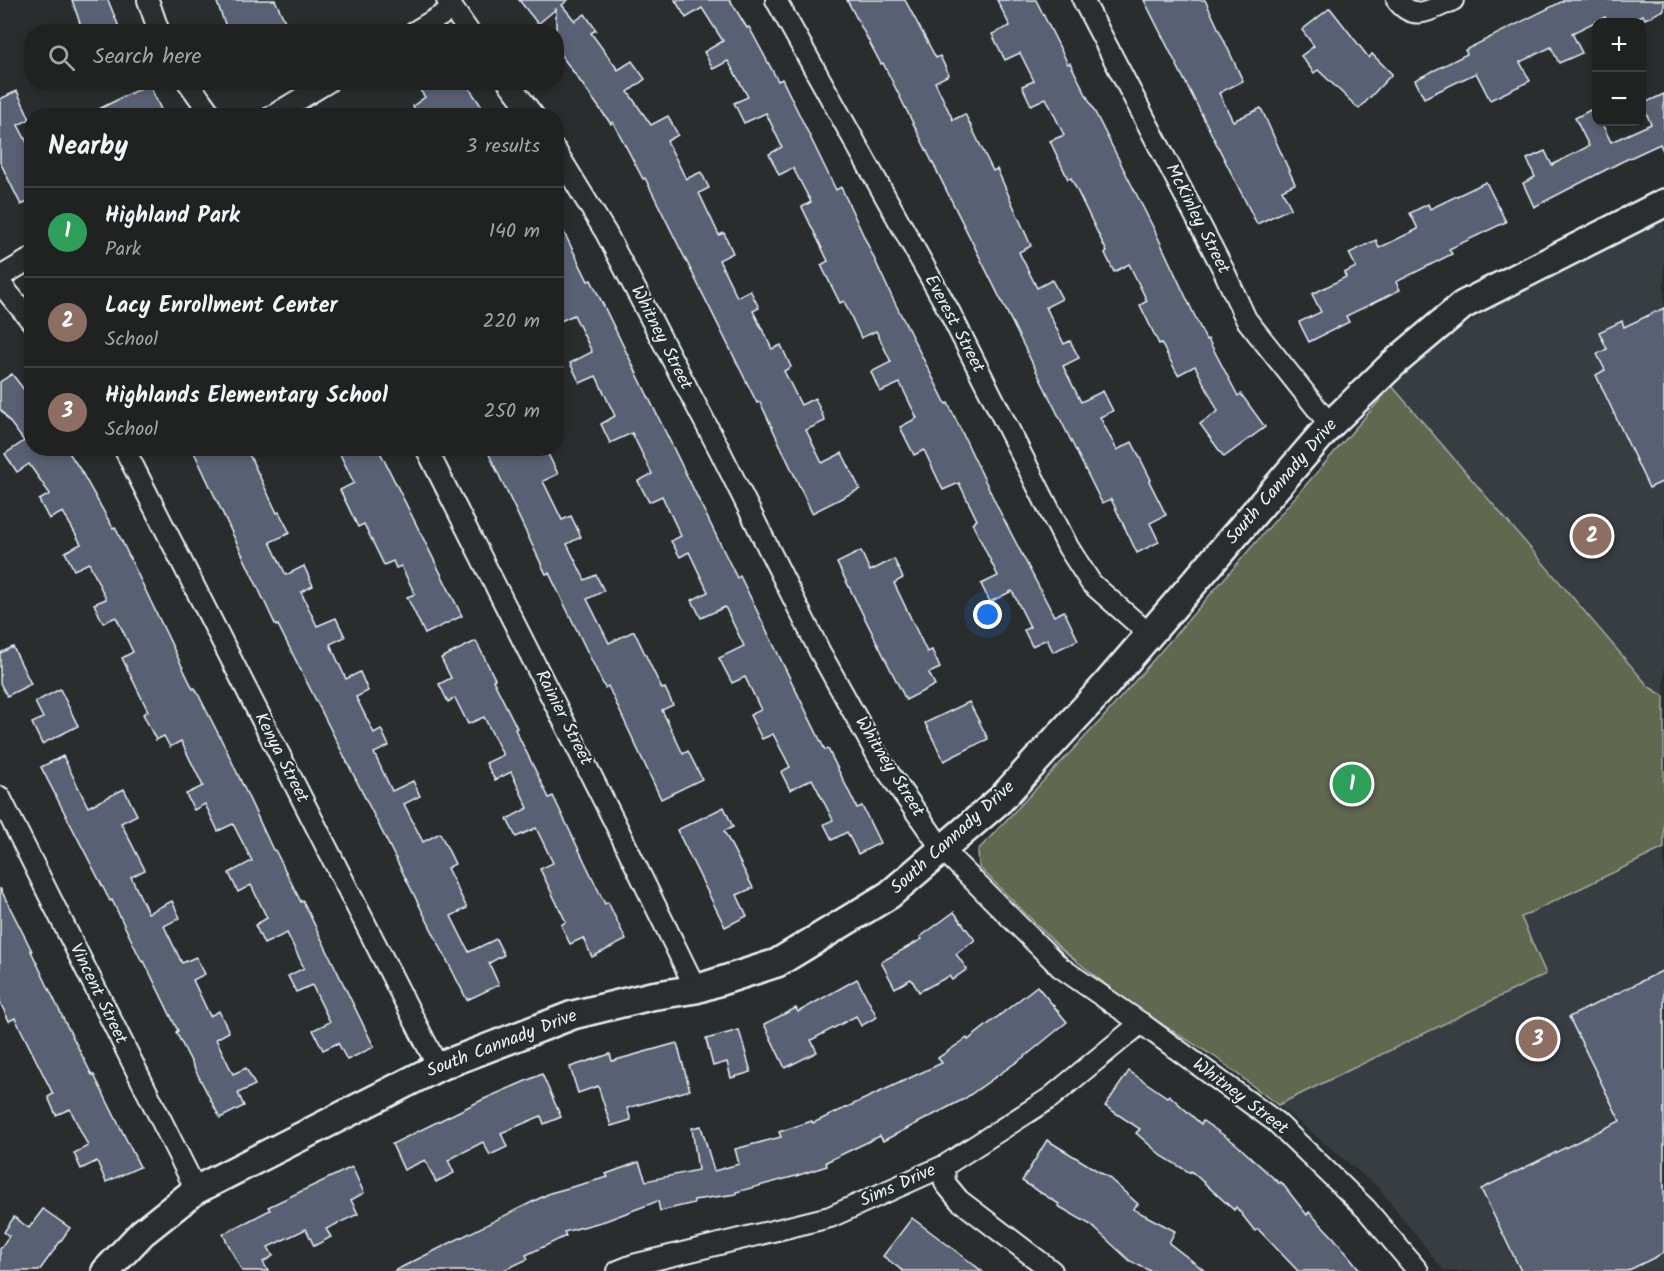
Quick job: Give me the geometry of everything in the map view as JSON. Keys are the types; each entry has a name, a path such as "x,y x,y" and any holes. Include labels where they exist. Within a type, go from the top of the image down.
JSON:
{"street":[{"path":"148,0 156,24"},
{"name":"Everest Street","path":"776,0 948,311 1068,547 1091,584 1149,634"},
{"name":"McKinley Street","path":"1083,0 1218,258 1246,319 1330,425"},
{"path":"1397,0 1404,9 1416,14 1427,12 1453,0"},
{"path":"424,24 449,5 463,24"},
{"path":"194,90 206,108"},
{"path":"285,108 315,90"},
{"path":"514,90 528,108"},
{"name":"Whitney Street","path":"564,164 606,233 720,451 831,672 881,762 942,849 1060,967 1276,1122 1366,1209 1418,1271"},
{"name":"South Cannady Drive","path":"106,1271 142,1233 196,1190 438,1067 573,1015 651,996 696,989 777,963 890,895 999,800 1105,686 1330,425 1393,364 1463,305 1664,203"},
{"path":"0,277 24,263"},
{"path":"0,283 24,312"},
{"name":"Kenya Street","path":"128,456 438,1067"},
{"name":"Rainier Street","path":"430,456 696,989"},
{"name":"Vincent Street","path":"0,797 196,1190"},
{"name":"Sims Drive","path":"629,1269 830,1216 944,1166 1050,1098 1141,1023"},
{"path":"944,1166 945,1183 958,1200 1052,1271"}],"shaded area":[{"path":"1664,221 1664,696 1649,687 1392,386 1442,340 1498,305"},
{"path":"1664,848 1664,1271 1444,1271 1379,1188 1278,1105 1546,974 1521,917"}],"green space":[{"path":"1392,386 1649,687 1664,696 1664,848 1521,917 1546,974 1278,1105 1215,1057 1134,1007 1059,947 979,867 978,850 1101,720"}],"building":[{"path":"72,0 108,0 118,24 80,24"},
{"path":"216,0 275,0 286,24 225,24"},
{"path":"519,0 568,0 562,5 575,21 585,14 596,30 591,33 618,70 632,61 645,79 628,92 651,125 668,116 678,135 667,141 686,179 701,172 709,188 699,193 719,235 724,233 733,253 719,260 737,297 750,290 759,308 753,311 772,349 781,345 791,367 784,371 801,405 815,398 825,421 806,430 822,463 842,453 860,489 812,513 760,402 757,403 645,178 643,179 613,122 611,124 564,59 564,24 556,24 556,9 538,24"},
{"path":"675,0 730,0 747,28 749,27 778,81 782,79 836,190 841,187 892,297 946,404 948,403 999,510 1054,616 1064,611 1078,640 1053,652 1047,639 1032,646 1024,630 1030,627 1012,591 990,602 981,584 998,576 972,523 977,520 959,483 943,490 924,450 914,455 900,427 917,418 900,383 880,392 871,372 891,362 876,331 861,338 844,301 840,303 821,265 828,261 802,207 811,202 793,168 779,175 769,154 782,147 766,113 744,123 734,103 748,97 728,61 713,69 704,52 723,41 702,8 686,18"},
{"path":"847,0 905,0 936,58 940,56 949,75 935,82 953,120 965,114 993,171 997,169 1031,246 1019,252 1037,288 1052,280 1062,299 1046,307 1064,344 1070,341 1079,358 1063,366 1081,402 1103,391 1113,411 1100,417 1117,450 1132,442 1151,480 1149,481 1166,515 1150,523 1159,542 1137,553 1111,499 1102,503 883,63 881,64"},
{"path":"997,0 1036,0 1154,229 1206,340 1208,339 1238,396 1241,394 1265,427 1224,457 1200,424 1218,411 1195,366 1178,375 1161,343 1159,344 1140,305 1147,301 1129,264 1114,272 1105,253 1107,252 1071,178 1068,179 1050,141 1064,135 1046,98 1031,105 1022,86 1034,81 1020,53 1005,60 992,34 1010,26"},
{"path":"1144,0 1205,0 1243,81 1219,93 1233,121 1261,108 1295,184 1282,190 1291,208 1257,224"},
{"path":"1565,0 1664,0 1664,10 1646,19 1643,15 1637,18 1592,18 1592,23 1572,33 1582,53 1559,63 1551,47 1520,62 1530,81 1490,100 1476,73 1424,98 1415,80 1467,54 1465,50"},
{"path":"1330,8 1369,58 1372,54 1392,74 1359,109 1318,70 1314,73 1301,56 1314,46 1302,30"},
{"path":"137,90 152,90 160,108 101,108"},
{"path":"420,90 470,90 483,108 414,108 413,106 425,97"},
{"path":"17,91 25,108 24,122 18,125 24,137 24,204 21,205 0,162 0,99"},
{"path":"1664,94 1664,153 1660,144 1534,207 1523,183 1535,177 1527,159 1545,151 1552,165 1589,146 1575,118 1592,109 1592,126 1603,126 1611,142 1651,124 1646,113 1646,102"},
{"path":"1486,182 1506,222 1449,249 1452,254 1396,282 1400,290 1346,316 1349,322 1309,342 1299,322 1321,312 1312,294 1346,277 1344,273 1356,267 1349,253 1376,240 1379,248 1418,229 1410,213 1428,204 1430,209"},
{"path":"564,232 588,281 591,280 737,578 740,576 825,750 828,749 857,808 862,806 880,843 858,854 847,832 832,840 824,824 833,820 812,779 790,790 781,772 790,767 773,734 762,739 750,715 761,710 745,677 732,683 719,658 744,646 725,607 701,618 692,600 708,592 689,552 680,557 671,541 681,536 662,496 649,502 638,481 652,474 632,433 610,443 601,424 615,416 596,376 580,383 570,363 592,352 574,315 564,319"},
{"path":"1664,308 1664,481 1649,488 1596,375 1605,370 1597,354 1607,349 1599,332 1622,321 1624,327"},
{"path":"12,374 24,390 24,441 0,409 0,382"},
{"path":"24,441 24,456 71,456 81,471 113,528 115,527 193,689 195,688 226,749 273,850 301,902 303,901 374,1047 347,1060 338,1043 323,1050 313,1030 330,1022 312,985 296,992 288,976 304,968 287,933 264,944 255,925 267,918 251,885 238,892 229,873 252,861 233,824 218,831 205,804 194,810 186,794 203,786 181,741 170,747 164,736 156,740 143,714 148,711 122,658 133,652 116,617 103,623 94,604 106,599 89,563 74,570 65,552 81,544 63,512 49,519 39,500 50,494 29,464 17,472 5,454"},
{"path":"196,456 250,456 277,513 279,512 290,533 270,542 286,575 304,566 313,586 301,592 317,626 336,618 345,637 330,644 346,679 360,672 368,691 356,697 374,733 381,729 389,746 374,753 392,791 413,781 420,796 404,804 423,842 440,833 455,864 447,868 467,908 451,916 469,952 496,939 504,955 489,963 499,985 467,1000 278,625 276,626"},
{"path":"341,456 382,456 462,616 425,634 407,597 415,594 401,566 396,568 393,561 384,565 364,524 358,527 340,490 354,483"},
{"path":"490,456 549,456 558,474 543,481 562,520 571,516 581,537 567,544 585,580 596,575 604,591 587,599 609,643 634,631 662,689 665,688 673,705 662,710 683,754 688,751 702,779 661,799 608,686 605,688 549,573 546,574"},
{"path":"861,551 870,571 894,559 903,578 894,583 927,652 932,650 940,668 929,673 935,685 906,700 837,563"},
{"path":"476,641 549,798 553,796 605,904 608,902 626,940 592,957 583,938 570,944 561,925 566,922 540,869 553,863 536,828 516,837 507,819 528,808 511,772 495,780 486,763 503,755 484,717 468,724 455,698 448,702 439,684 451,678 441,658"},
{"path":"13,647 31,684 7,696 0,683 0,653"},
{"path":"60,689 78,726 42,744 32,723 43,718 35,702"},
{"path":"969,702 988,739 944,761 925,723"},
{"path":"63,756 88,807 124,789 137,815 121,823 145,870 131,877 148,913 172,901 180,918 164,926 182,963 196,957 205,974 193,980 210,1016 219,1011 229,1032 216,1039 233,1074 246,1068 255,1085 238,1093 244,1106 220,1118 176,1032 178,1031 144,961 142,962 112,900 110,901 41,767"},
{"path":"724,807 733,827 724,831 753,888 737,895 747,916 725,927 677,830"},
{"path":"0,888 65,1022 140,1167 106,1182 97,1161 81,1169 74,1153 88,1146 70,1109 56,1115 48,1097 53,1094 15,1018 9,1021 0,1002"},
{"path":"954,912 975,940 956,954 967,969 952,980 949,976 919,992 911,979 895,988 881,962 922,939 920,937"},
{"path":"1664,970 1664,1253 1627,1271 1521,1271 1481,1189 1620,1121 1569,1017"},
{"path":"857,979 877,1017 861,1026 856,1016 811,1040 817,1052 785,1068 764,1024 796,1008 798,1012"},
{"path":"1037,986 1067,1022 1028,1054 964,1099 883,1141 880,1136 826,1162 827,1166 736,1192 736,1194 694,1200 694,1203 660,1211 658,1201 605,1221 564,1232 566,1236 526,1255 528,1259 502,1271 394,1271 550,1193 608,1177 606,1174 639,1162 646,1181 698,1170 692,1128 701,1126 714,1171 739,1164 735,1149 781,1137 779,1132 812,1121 813,1123 942,1063 938,1058 967,1038 968,1040"},
{"path":"739,1030 751,1072 731,1078 727,1062 713,1066 706,1039"},
{"path":"677,1043 690,1090 627,1108 631,1120 611,1126 598,1086 578,1093 570,1067 610,1054 612,1061"},
{"path":"1129,1071 1167,1097 1169,1095 1201,1124 1203,1121 1235,1143 1279,1183 1281,1182 1307,1215 1309,1212 1361,1271 1298,1271 1258,1229 1255,1231 1236,1207 1234,1210 1191,1171 1190,1173 1162,1156 1136,1133 1140,1129 1105,1106"},
{"path":"542,1074 561,1117 544,1124 541,1116 501,1133 507,1147 490,1155 483,1142 448,1160 454,1173 436,1182 425,1160 404,1170 392,1144 484,1099"},
{"path":"1047,1140 1108,1177 1138,1204 1133,1209 1175,1231 1169,1243 1205,1271 1150,1271 1130,1261 1091,1225 1022,1181"},
{"path":"352,1167 364,1193 351,1200 358,1214 326,1229 331,1237 314,1246 306,1229 268,1247 273,1256 263,1262 268,1271 242,1271 223,1234 270,1210 268,1207"},
{"path":"43,1209 70,1228 39,1271 0,1271 0,1249 9,1236 4,1232 14,1217 29,1228"},
{"path":"912,1218 982,1271 903,1271 883,1256"}],"place":[{"name":"Lacy Enrollment Center","path":"1592,536"},
{"name":"Highland Park","path":"1352,784"},
{"name":"Highlands Elementary School","path":"1538,1039"}]}
